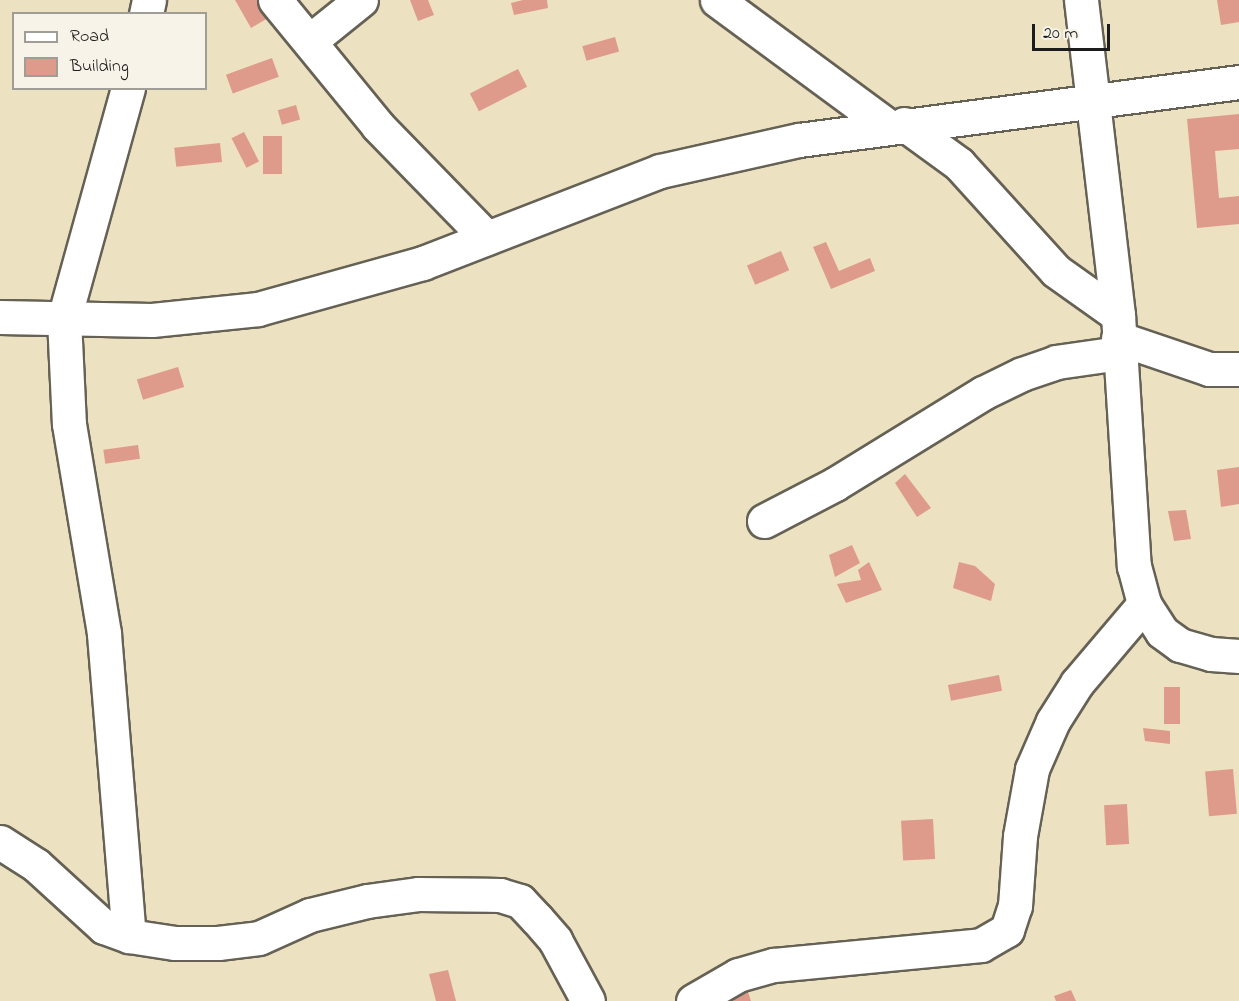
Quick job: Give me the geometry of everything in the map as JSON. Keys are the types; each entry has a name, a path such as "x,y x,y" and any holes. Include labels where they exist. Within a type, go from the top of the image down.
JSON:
{"street":[{"path":"275,0 311,40 378,126 487,238"},
{"path":"311,40 361,0"},
{"path":"717,0 896,125 959,164 1056,271 1118,335 1209,369 1239,369"},
{"path":"1081,0 1118,335 1134,566 1144,604 1162,632 1180,645 1211,654 1239,656"},
{"path":"0,317 152,320 258,309 423,263 660,171 799,140 896,125 1239,82"},
{"path":"127,90 64,319 69,424 104,634 129,936"},
{"path":"764,521 835,484 983,393 1022,374 1118,335"},
{"path":"693,1001 738,975 774,965 981,945 1007,930 1015,906 1020,836 1032,769 1053,721 1077,683 1144,604"},
{"path":"0,842 36,865 104,927 129,936 218,944 259,938 310,915 367,901 418,894 500,894 520,901 555,940 583,998"}],"building":[{"path":"235,0 258,0 268,18 251,28"},
{"path":"410,0 428,0 434,15 418,21"},
{"path":"523,0 547,0 548,8 514,15 511,3"},
{"path":"1217,0 1239,0 1239,22 1221,25"},
{"path":"615,37 619,51 586,61 582,46"},
{"path":"272,58 279,77 233,94 226,75"},
{"path":"518,69 527,87 479,111 470,94"},
{"path":"296,105 300,119 282,125 278,110"},
{"path":"1239,114 1239,149 1215,151 1219,198 1239,196 1239,224 1197,228 1187,119"},
{"path":"244,132 259,161 247,168 232,138"},
{"path":"263,136 282,136 282,174 263,174"},
{"path":"220,143 222,162 176,167 174,148"},
{"path":"826,242 839,271 870,258 875,271 831,289 813,247"},
{"path":"781,251 789,270 755,285 747,265"},
{"path":"178,367 184,387 143,400 137,380"},
{"path":"138,445 140,459 105,464 103,450"},
{"path":"1239,467 1239,504 1221,507 1217,470"},
{"path":"905,474 931,508 917,517 895,483"},
{"path":"1186,510 1191,539 1174,541 1168,511"},
{"path":"852,545 860,563 835,577 829,555"},
{"path":"869,562 882,590 846,603 837,584 861,580 858,570"},
{"path":"959,562 975,566 995,584 991,601 953,588"},
{"path":"999,675 1002,691 951,701 948,685"},
{"path":"1164,687 1180,687 1180,724 1164,724"},
{"path":"1143,728 1170,731 1170,744 1145,741"},
{"path":"1233,769 1237,814 1209,816 1205,771"},
{"path":"1127,804 1129,844 1106,845 1104,805"},
{"path":"933,819 935,859 903,861 901,821"},
{"path":"448,970 456,1001 436,1001 429,974"},
{"path":"746,986 751,1001 734,1001 731,992"},
{"path":"1071,990 1076,1001 1056,1001 1054,996"}]}
